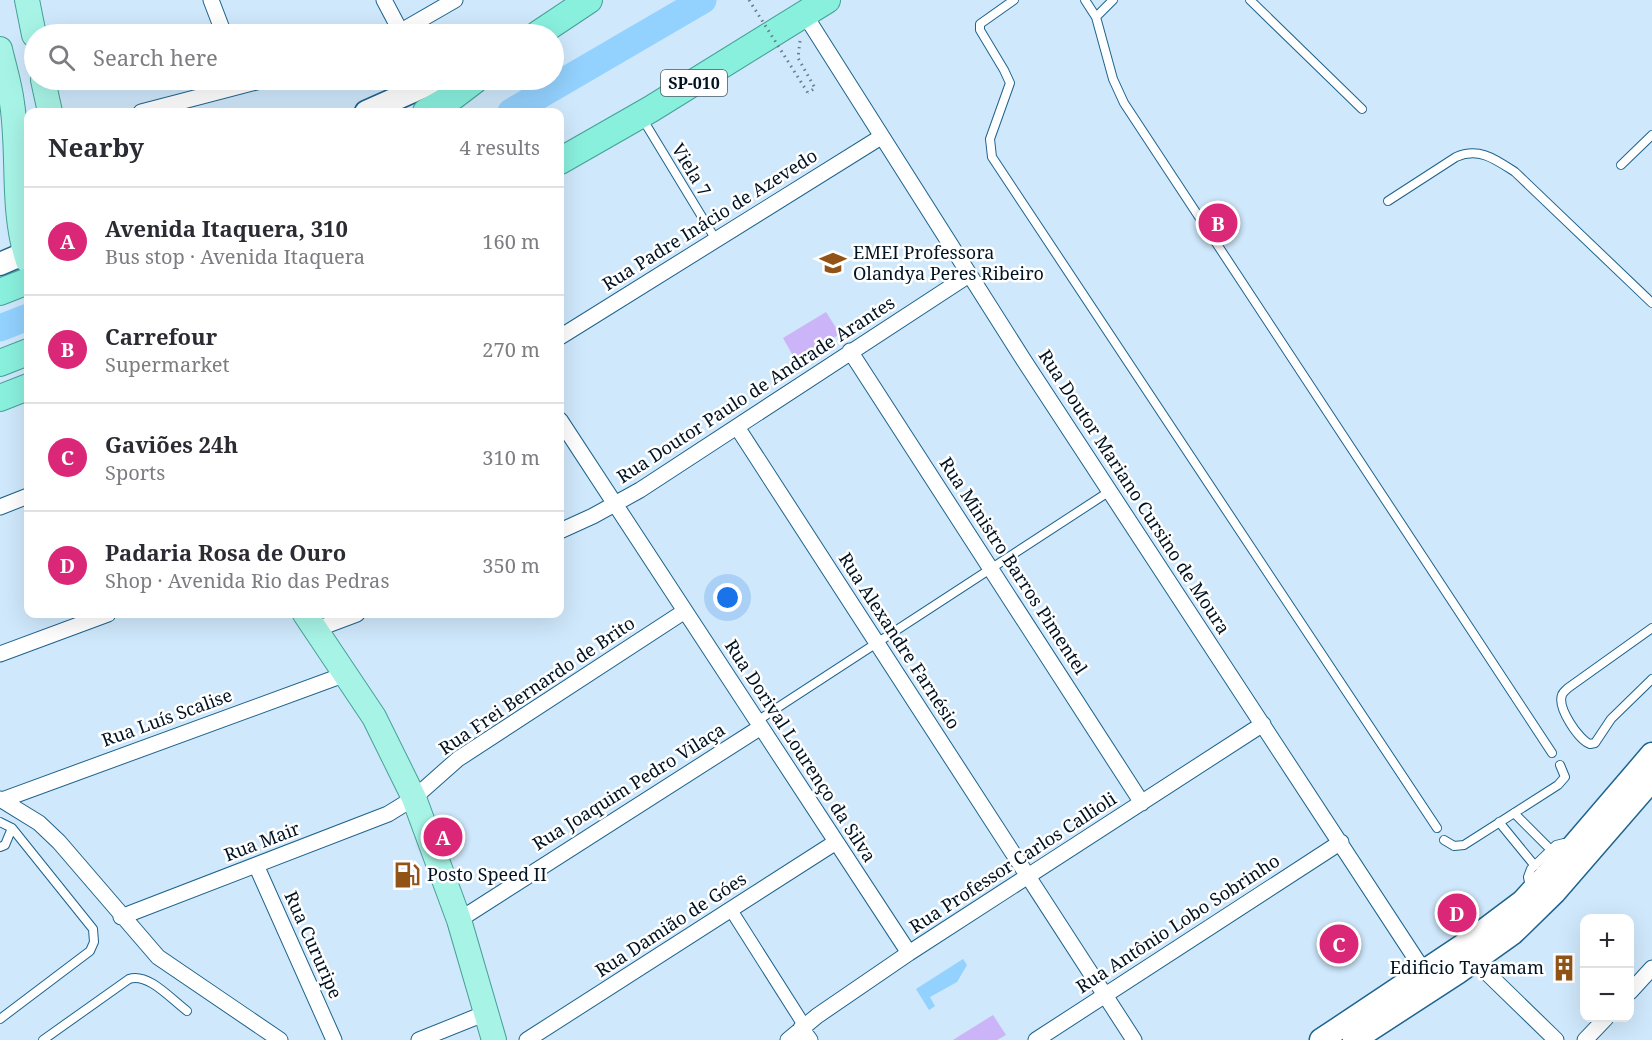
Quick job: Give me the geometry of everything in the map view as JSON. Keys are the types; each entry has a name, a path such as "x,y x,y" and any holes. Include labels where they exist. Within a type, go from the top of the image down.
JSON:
{"highway":[{"path":"553,24 589,0"},
{"name":"SP-010","path":"564,159 640,115 827,0"},
{"path":"433,108 462,90"},
{"path":"0,292 24,283"},
{"path":"0,363 24,354"},
{"path":"0,398 24,389"}],"main road":[{"path":"27,0 32,24"},
{"path":"0,49 17,204 24,236"},
{"path":"46,90 49,108"},
{"path":"375,108 413,90"},
{"path":"0,154 8,106"},
{"path":"0,264 24,256"},
{"path":"311,621 374,717 414,798 459,921 494,1040"},
{"path":"1582,849 1652,754"},
{"path":"1321,1040 1430,979 1474,950 1513,933 1535,900 1582,849 1652,780"},
{"path":"1359,1038 1430,979"}],"street":[{"path":"211,0 220,24"},
{"path":"384,0 395,24"},
{"path":"415,24 454,0"},
{"name":"Rua Doutor Mariano Cursino de Moura","path":"804,15 969,275 1430,979"},
{"path":"155,108 217,90"},
{"name":"Rua Padre Inácio de Azevedo","path":"564,335 881,137"},
{"name":"Rua Doutor Paulo de Andrade Arantes","path":"564,529 640,490 969,275"},
{"name":"Rua Ministro Barros Pimentel","path":"850,351 1142,803"},
{"name":"Rua Dorival Lourenço da Silva","path":"564,426 909,953"},
{"name":"Rua Alexandre Farnésio","path":"737,427 1134,1040"},
{"path":"0,507 24,498"},
{"name":"Rua Frei Bernardo de Brito","path":"414,798 458,759 685,611"},
{"path":"0,654 97,618"},
{"path":"311,621 331,618"},
{"name":"Rua Luís Scalise","path":"1,799 346,674"},
{"name":"Rua Joaquim Pedro Vilaça","path":"459,921 759,724"},
{"name":"Rua Professor Carlos Callioli","path":"788,1040 805,1031 909,953 1263,724"},
{"name":"Rua Mair","path":"121,916 388,814 414,798"},
{"path":"1,799 39,824 59,842 158,957 280,1040"},
{"name":"Rua Damião de Góes","path":"527,1040 836,842"},
{"name":"Rua Antônio Lobo Sobrinho","path":"1036,1040 1341,842"},
{"name":"Rua Cururipe","path":"256,865 334,1040"},
{"path":"731,910 805,1031"},
{"path":"1474,950 1484,970 1556,1040"},
{"path":"1634,987 1652,968"},
{"path":"419,1040 486,1012"},
{"path":"1585,1040 1601,1022"}],"lane":[{"path":"1014,0 980,24 980,30 1010,83 990,139 992,158 1437,828"},
{"path":"1085,0 1096,17 1113,79 1124,103 1552,753"},
{"path":"1096,17 1113,0"},
{"path":"1250,0 1362,109"},
{"name":"Viela 7","path":"640,115 716,240"},
{"path":"1621,165 1652,135"},
{"path":"1389,201 1456,157 1468,152 1481,154 1515,172 1652,303"},
{"path":"759,724 876,643 1110,490"},
{"path":"1651,632 1568,688 1562,695 1561,705 1580,738 1590,744 1595,743 1611,719 1652,679"},
{"path":"1444,840 1449,845 1459,846 1561,783 1565,773 1560,765"},
{"path":"1514,813 1551,850"},
{"path":"0,822 12,828 93,929 94,942 90,951 0,1019"},
{"path":"1499,822 1534,866"},
{"path":"0,847 5,844 12,828"},
{"path":"1535,900 1528,877 1534,866 1560,844 1582,849"},
{"path":"44,1040 129,978 136,976 146,978 187,1011"}],"path":[{"path":"749,0 808,93 815,88 798,58"}],"shaded area":[{"path":"826,312 840,334 796,361 783,338"},
{"path":"993,1015 1006,1035 997,1040 953,1040"}],"water":[{"path":"963,959 967,965 957,982 930,997 935,1006 929,1010 916,989"}],"waterway":[{"path":"564,81 703,0"},
{"path":"518,108 549,90"},
{"path":"0,328 24,319"}],"place":[{"name":"Carrefour","path":"1218,223"},
{"name":"EMEI Professora Olandya Peres Ribeiro","path":"833,263"},
{"name":"Avenida Itaquera, 310","path":"443,837"},
{"name":"Posto Speed II","path":"407,875"},
{"name":"Padaria Rosa de Ouro","path":"1457,913"},
{"name":"Gaviões 24h","path":"1339,944"},
{"name":"Edificio Tayamam","path":"1564,968"}]}
